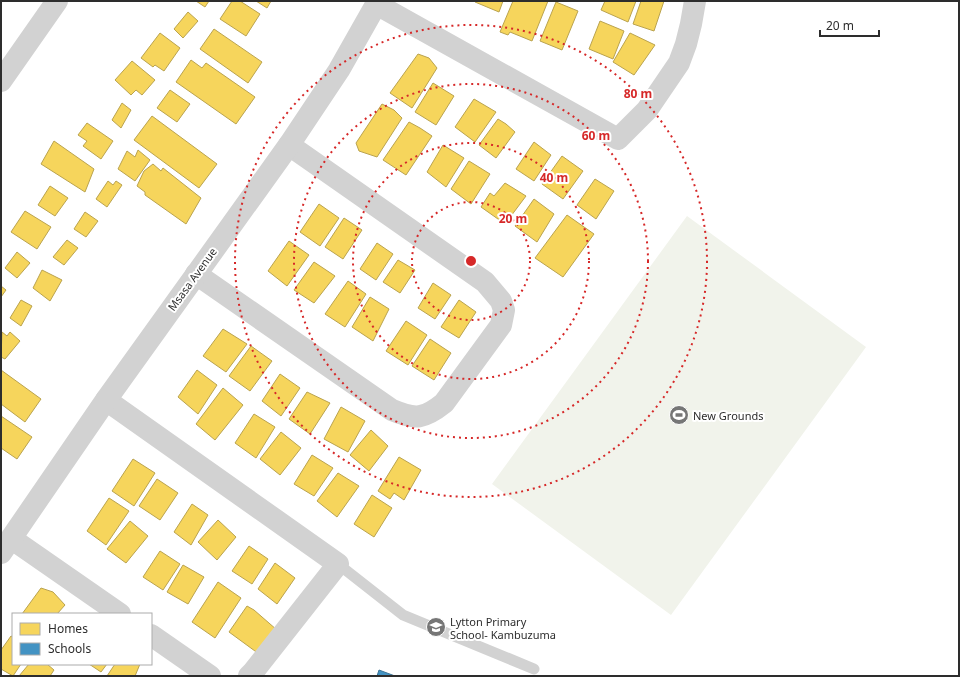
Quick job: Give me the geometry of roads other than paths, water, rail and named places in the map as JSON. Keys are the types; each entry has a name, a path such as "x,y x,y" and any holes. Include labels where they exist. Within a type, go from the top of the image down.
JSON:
{"street":[{"path":"1,81 57,1"},
{"path":"377,3 618,139 647,110 679,63 688,38 695,1"},
{"name":"Msasa Avenue","path":"6,546 106,400 289,146 339,70 377,3"},
{"path":"196,274 392,410 406,416 421,417 434,412 444,404 500,325 504,310 501,300 493,290 478,277 289,146"},
{"path":"106,400 338,564 249,676"},
{"path":"6,546 118,613"},
{"path":"152,636 210,676"}],"lane":[{"path":"338,564 403,615 534,669"}],"place":[{"name":"New Grounds","path":"679,415"},
{"name":"Lytton Primary School- Kambuzuma","path":"436,627"}]}
